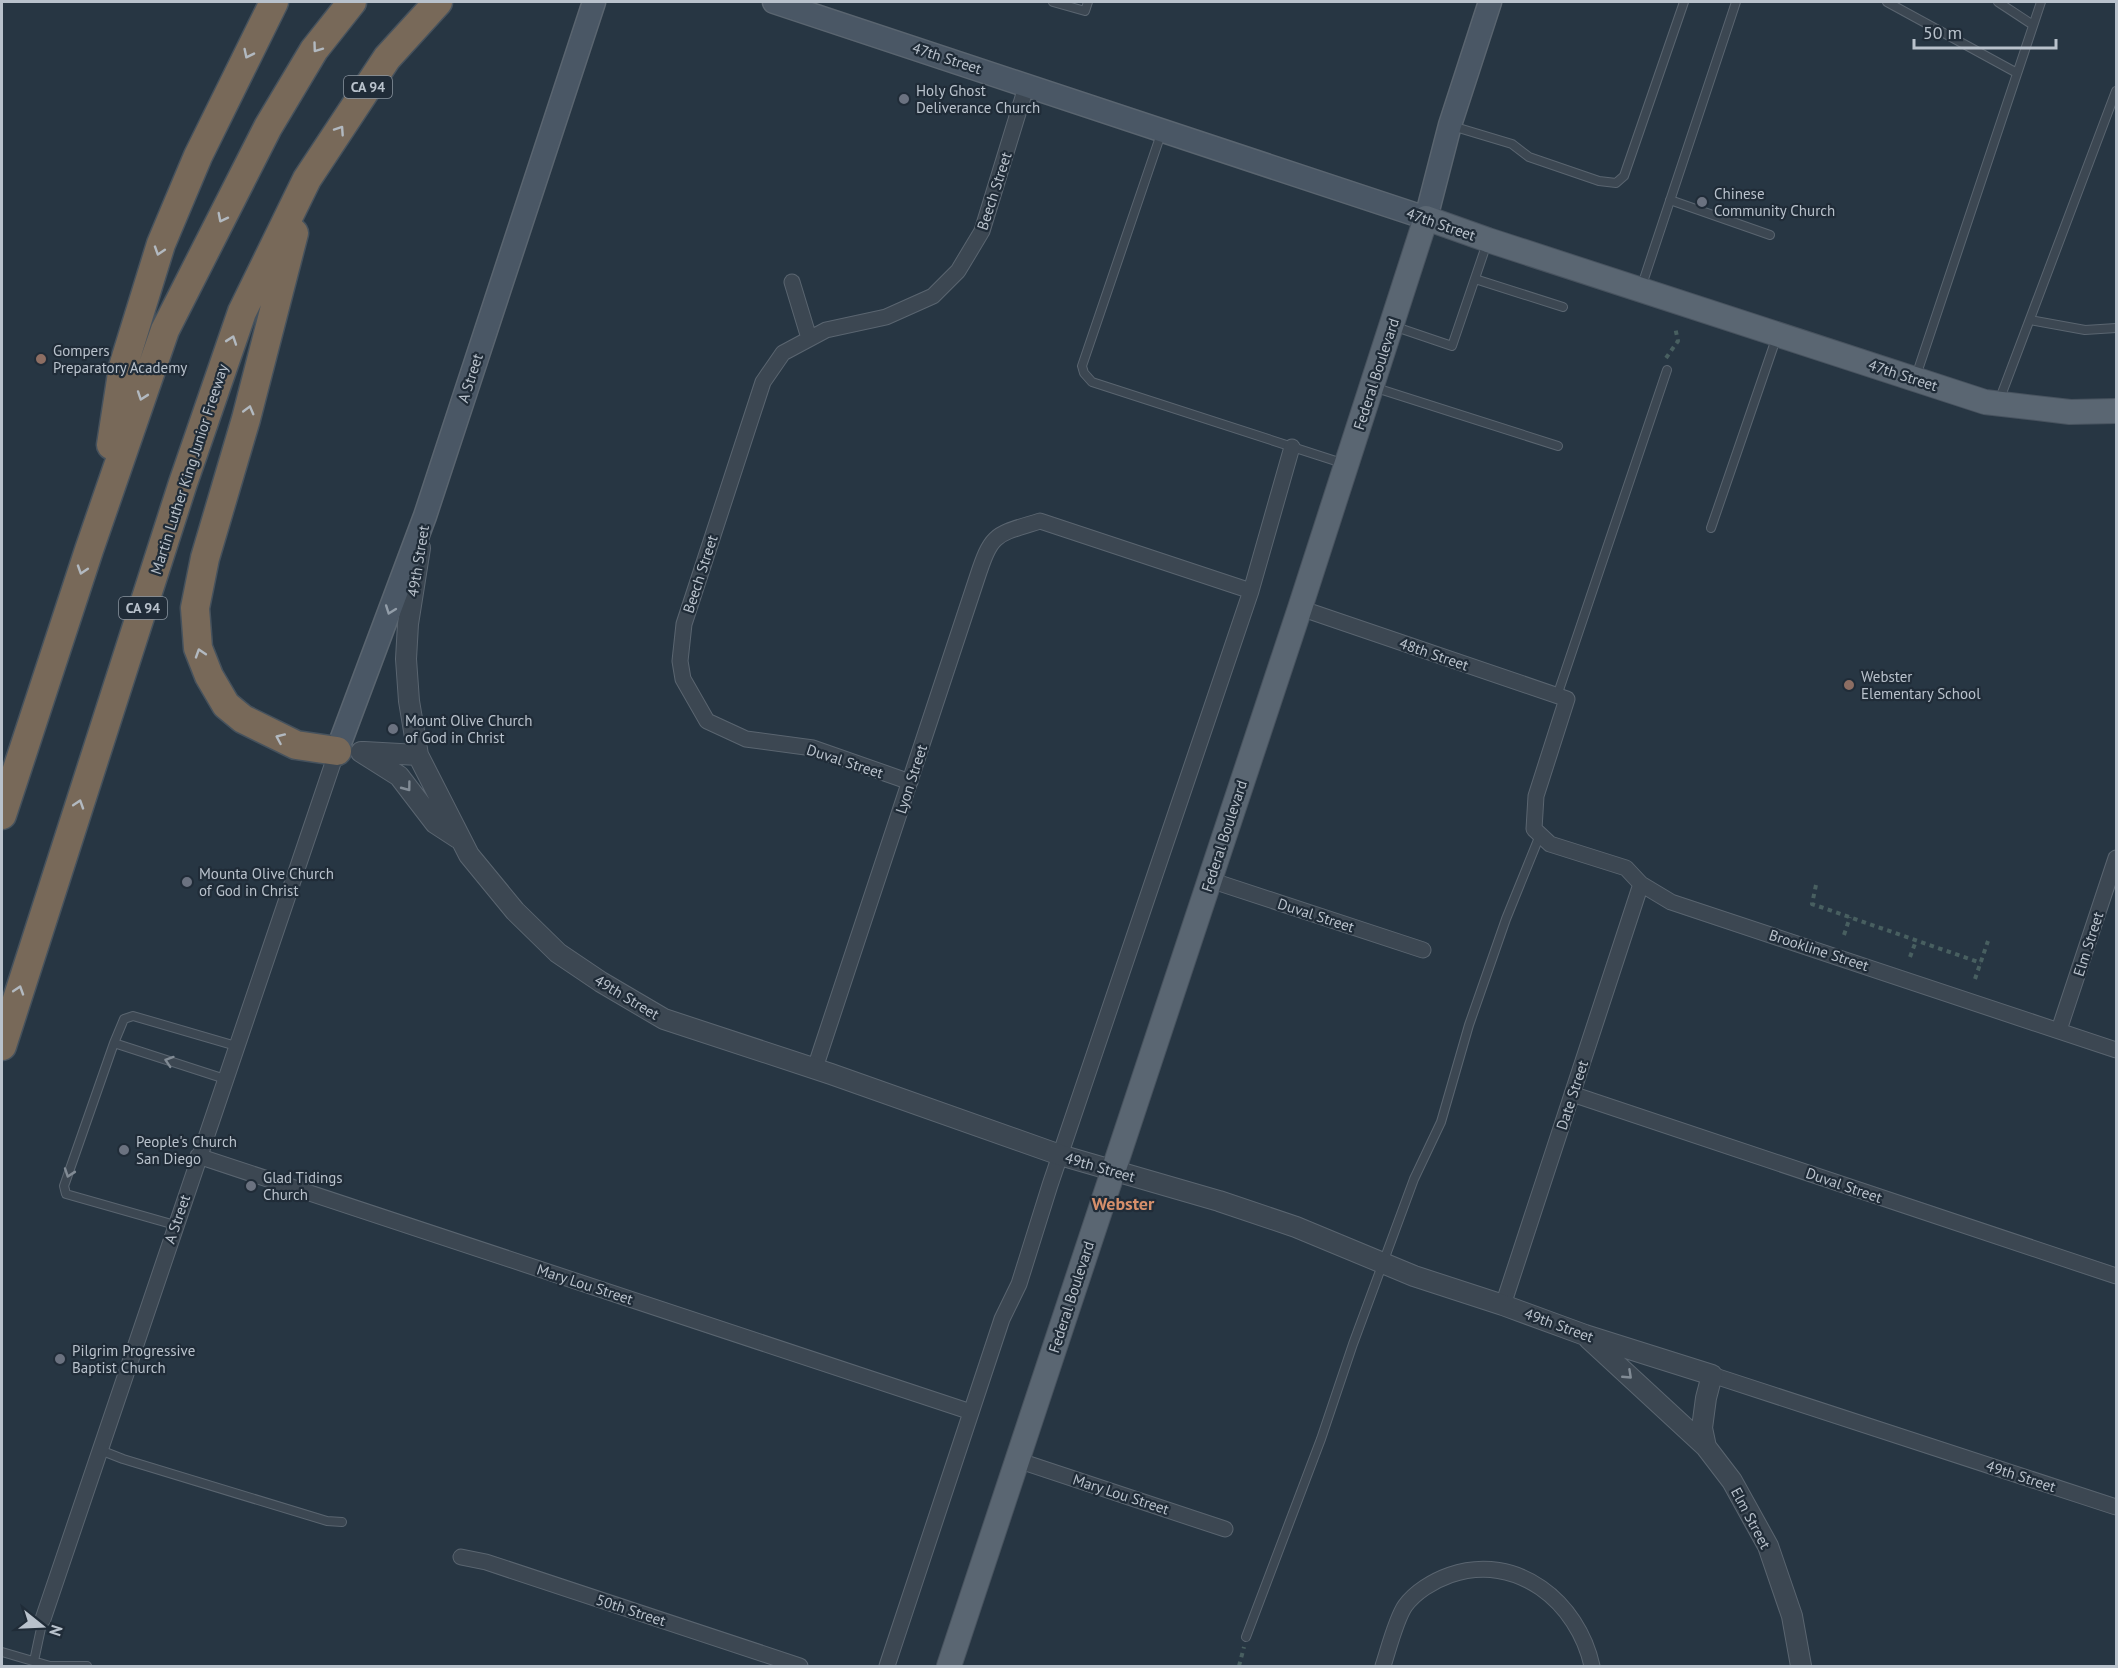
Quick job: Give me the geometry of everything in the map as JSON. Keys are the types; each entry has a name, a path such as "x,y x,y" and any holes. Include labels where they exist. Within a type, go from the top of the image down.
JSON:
{"highway":[{"path":"101,514 123,367 161,244 198,156 274,2"},
{"path":"2,815 101,514 165,330 268,126 314,50 352,2"},
{"name":"Martin Luther King Junior Freeway","path":"2,1046 183,483 242,312 308,178 387,58 438,2"},
{"path":"308,178 246,419 205,558 195,608 198,648 209,676 226,705 243,719 296,745 349,751"},
{"path":"2,802 23,753"}],"main road":[{"name":"A Street","path":"349,751 594,2"},
{"name":"47th Street","path":"774,2 819,9 1027,84 1488,240 1985,402 2070,412 2116,411"},
{"name":"Federal Boulevard","path":"949,1666 1300,608 1426,218 1450,125 1490,2"}],"street":[{"name":"Beech Street","path":"684,624 763,382 783,353 809,338 826,330 886,317 933,296 958,271 982,231 1027,84"},
{"path":"792,282 809,338"},
{"path":"886,1666 1002,1319 1019,1284 1060,1155 1251,591 1292,447"},
{"name":"49th Street","path":"425,516 408,624 406,659 409,701 418,755 469,855 515,911 558,953 601,982 664,1019 815,1068 1060,1155 1265,1216 1414,1276 1584,1335 2116,1507"},
{"name":"Lyon Street","path":"815,1068 986,552 994,539 1008,531 1040,521 1251,591"},
{"name":"48th Street","path":"1300,608 1562,697"},
{"name":"Duval Street","path":"684,624 680,661 683,679 707,722 746,739 813,748 910,783"},
{"path":"1537,832 1536,796 1562,697"},
{"path":"349,751 418,755"},
{"path":"349,751 399,776 435,823 460,840"},
{"name":"A Street","path":"43,1619 236,1046 349,751"},
{"name":"Brookline Street","path":"1537,832 1550,844 1626,868 1641,884 1671,902 2116,1050"},
{"name":"Elm Street","path":"2059,1030 2116,858"},
{"name":"Duval Street","path":"1210,880 1423,950"},
{"name":"Date Street","path":"1503,1305 1641,884"},
{"name":"Duval Street","path":"1572,1094 2116,1276"},
{"name":"Mary Lou Street","path":"198,1156 971,1412"},
{"name":"Elm Street","path":"1584,1335 1706,1447 1732,1481 1768,1546 1792,1617 1801,1666"},
{"path":"1706,1447 1702,1428 1712,1375"},
{"name":"Mary Lou Street","path":"1017,1460 1225,1529"},
{"name":"50th Street","path":"461,1557 497,1566 800,1666"},
{"path":"1383,1666 1404,1607 1428,1586 1443,1578 1471,1570 1498,1570 1522,1577 1548,1592 1575,1623 1584,1639 1592,1666"}],"lane":[{"path":"1053,2 1084,11 1088,2"},
{"path":"1450,125 1512,144 1529,157 1599,181 1616,183 1624,176 1684,2"},
{"path":"1640,290 1736,2"},
{"path":"1887,2 2017,73"},
{"path":"1998,2 2033,25"},
{"path":"1915,379 2041,2"},
{"path":"1999,403 2116,91"},
{"path":"1162,130 1082,366 1084,373 1092,382 1346,465"},
{"path":"1670,200 1770,235"},
{"path":"1392,325 1452,346 1488,240"},
{"path":"1475,279 1563,307"},
{"path":"2030,320 2085,330 2116,328"},
{"path":"1711,528 1777,334"},
{"path":"1562,697 1667,370"},
{"path":"1372,386 1558,446"},
{"path":"1246,1637 1321,1440 1353,1344 1414,1179 1441,1122 1476,1004 1537,832"},
{"path":"175,1225 66,1194 64,1186 124,1019 133,1016 236,1046"},
{"path":"114,1043 225,1079"},
{"path":"100,1450 327,1521 342,1522"},
{"path":"34,1661 43,1619"},
{"path":"2,1652 50,1666 87,1666"}],"path":[{"path":"1667,370 1665,359 1678,342 1675,327"},
{"path":"1816,885 1812,904 1981,963"},
{"path":"1844,935 1850,917"},
{"path":"1910,957 1916,941"},
{"path":"1975,979 1988,941"},
{"path":"1239,1666 1246,1637"}],"place":[{"name":"Holy Ghost Deliverance Church","path":"904,99"},
{"name":"Chinese Community Church","path":"1702,202"},
{"name":"Gompers Preparatory Academy","path":"41,359"},
{"name":"Webster Elementary School","path":"1849,685"},
{"name":"Mount Olive Church of God in Christ","path":"393,729"},
{"name":"Mounta Olive Church of God in Christ","path":"187,882"},
{"name":"People's Church San Diego","path":"124,1150"},
{"name":"Glad Tidings Church","path":"251,1186"},
{"name":"Pilgrim Progressive Baptist Church","path":"60,1359"}],"district":[{"name":"Webster","path":"1123,1203"}]}
